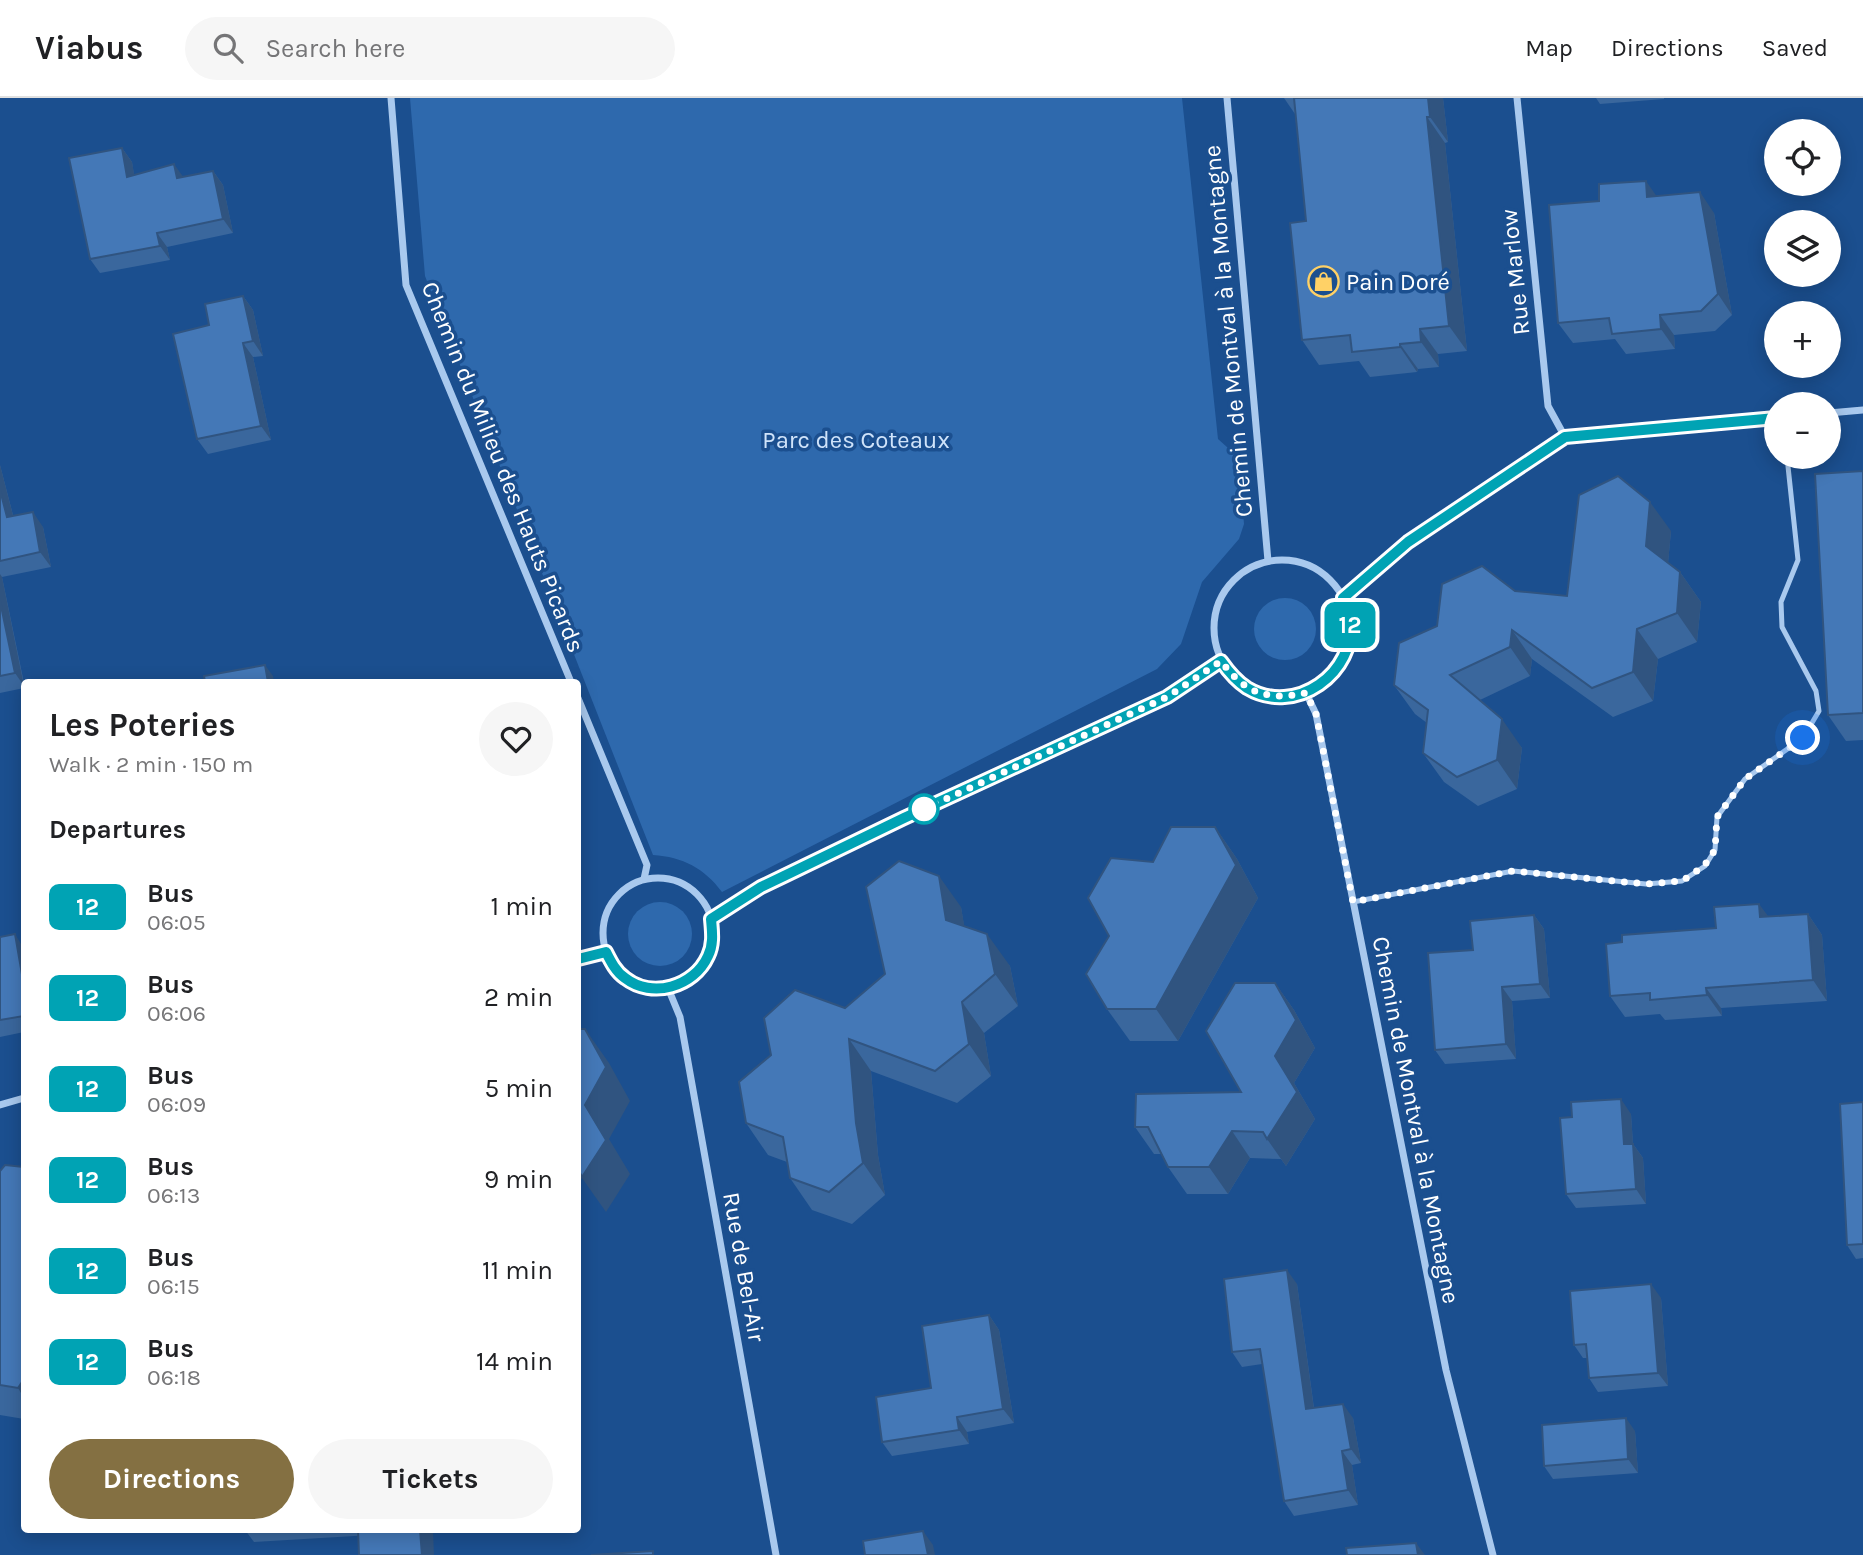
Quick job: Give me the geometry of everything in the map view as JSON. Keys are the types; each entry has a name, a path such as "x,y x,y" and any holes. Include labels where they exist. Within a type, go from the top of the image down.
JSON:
{"street":[{"name":"Chemin du Milieu des Hauts Picards","path":"390,98 406,285 570,679"},
{"name":"Chemin de Montval à la Montagne","path":"1227,98 1268,561"},
{"name":"Rue Marlow","path":"1517,98 1548,406 1565,437"},
{"path":"1841,412 1863,411"},
{"path":"1343,598 1408,542 1565,437 1764,419"},
{"path":"1290,560 1311,566 1330,579 1343,598 1350,620 1349,642 1341,664 1326,681 1306,693 1286,697 1266,696 1248,689 1233,677 1221,661 1214,641 1213,620 1219,599 1231,582 1247,568 1268,561 1290,560"},
{"path":"711,919 761,887 1167,697 1221,661"},
{"name":"Chemin de Montval à la Montagne","path":"1306,693 1316,714 1446,1370 1493,1555"},
{"path":"581,705 647,865 644,879"},
{"path":"644,879 677,881 693,890 704,903 711,919 713,937 709,955 700,970 685,982 668,988 653,989 624,978 613,966 602,935 605,917 614,901 626,887 644,879"},
{"path":"581,958 606,952"},
{"name":"Rue de Bel-Air","path":"668,988 680,1017 776,1555"},
{"path":"0,1105 21,1099"}],"lane":[{"path":"1353,902 1513,871 1646,884 1682,881 1704,866 1715,850 1717,817 1745,779 1803,738 1819,711 1816,691 1782,627 1781,602 1798,559 1788,469"}],"green space":[{"name":"Parc des Coteaux","path":"410,98 1182,98 1218,439 1237,456 1244,524 1239,539 1202,582 1181,644 1157,669 722,892 708,876 692,865 674,858 653,855 425,276"},
{"path":"1279,598 1291,598 1307,607 1314,617 1314,641 1307,651 1291,660 1279,660 1268,655 1259,646 1254,635 1254,623 1259,612 1268,603"},
{"path":"654,902 666,902 683,911 690,922 690,946 683,957 666,966 654,966 642,961 633,952 628,940 628,928 633,916 642,907"}],"building":[{"path":"1294,98 1428,98 1430,117 1427,117 1449,326 1420,329 1421,342 1352,352 1350,335 1302,340 1290,223 1306,221"},
{"path":"122,148 127,177 174,164 177,178 213,171 223,219 157,233 160,246 90,259 69,158"},
{"path":"1646,181 1647,197 1700,192 1718,294 1701,311 1660,315 1661,329 1612,334 1609,318 1558,323 1549,205 1599,201 1599,184"},
{"path":"243,296 253,341 243,343 261,426 197,439 173,334 209,325 205,304"},
{"path":"1863,471 1863,713 1828,715 1815,474"},
{"path":"1618,476 1650,502 1646,546 1680,572 1677,613 1637,629 1633,672 1592,688 1512,630 1510,647 1450,675 1502,719 1497,760 1457,777 1423,753 1428,710 1394,685 1399,643 1437,626 1442,584 1482,566 1515,591 1567,596 1579,495"},
{"path":"0,490 7,517 33,512 40,552 0,561"},
{"path":"0,601 15,673 0,676"},
{"path":"265,665 267,679 204,679 204,676"},
{"path":"1171,827 1215,827 1236,865 1156,1009 1107,1009 1086,974 1109,936 1088,898 1111,858 1153,862"},
{"path":"899,861 939,876 946,920 987,934 995,974 962,1002 969,1044 935,1071 849,1039 856,1123 863,1163 829,1192 790,1178 783,1137 746,1123 739,1082 771,1055 764,1018 795,990 845,1008 885,974 866,887"},
{"path":"1759,904 1760,917 1808,914 1813,980 1706,988 1707,995 1650,1000 1650,993 1610,996 1606,944 1622,942 1622,935 1716,928 1714,907"},
{"path":"1534,915 1540,984 1502,987 1506,1044 1435,1050 1428,953 1473,950 1470,921"},
{"path":"15,934 21,969 21,1016 0,1020 0,937"},
{"path":"1235,983 1275,983 1296,1020 1275,1056 1297,1092 1267,1139 1263,1132 1232,1131 1209,1167 1168,1167 1148,1127 1135,1127 1136,1094 1241,1092 1206,1031"},
{"path":"581,1029 585,1029 606,1067 585,1105 606,1140 582,1177"},
{"path":"1621,1099 1624,1144 1633,1144 1636,1189 1566,1194 1560,1118 1572,1117 1571,1102"},
{"path":"1863,1102 1863,1244 1847,1245 1840,1104"},
{"path":"5,1165 21,1167 21,1384 18,1388 0,1385 0,1171"},
{"path":"1287,1270 1306,1409 1343,1404 1351,1449 1342,1451 1348,1490 1284,1501 1260,1349 1232,1352 1224,1279"},
{"path":"1651,1284 1658,1373 1589,1378 1586,1344 1574,1345 1570,1291"},
{"path":"989,1315 1003,1409 957,1417 959,1430 882,1442 876,1397 931,1388 922,1326"},
{"path":"1626,1418 1628,1459 1544,1466 1542,1425"},
{"path":"923,1531 928,1555 865,1555 863,1541"},
{"path":"358,1533 420,1533 422,1555 359,1555"},
{"path":"1416,1543 1418,1555 1347,1555 1346,1548"},
{"path":"653,1551 653,1555 591,1555"}],"bus line":[{"name":"12","path":"581,958 606,952 613,966 624,978 653,989 668,988 685,982 700,970 709,955 713,937 711,919 761,887 1167,697 1221,661 1233,677 1248,689 1266,696 1286,697 1306,693 1326,681 1341,664 1349,642 1350,620 1343,598 1408,542 1565,437 1764,419"}],"place":[{"name":"Pain Doré","path":"1323,282"}],"route":[{"path":"924,809 1167,697 1221,661 1233,677 1248,689 1266,696 1286,697 1306,693 1316,714 1353,902 1513,871 1646,884 1682,881 1704,866 1715,850 1717,817 1745,779 1803,738"}]}
